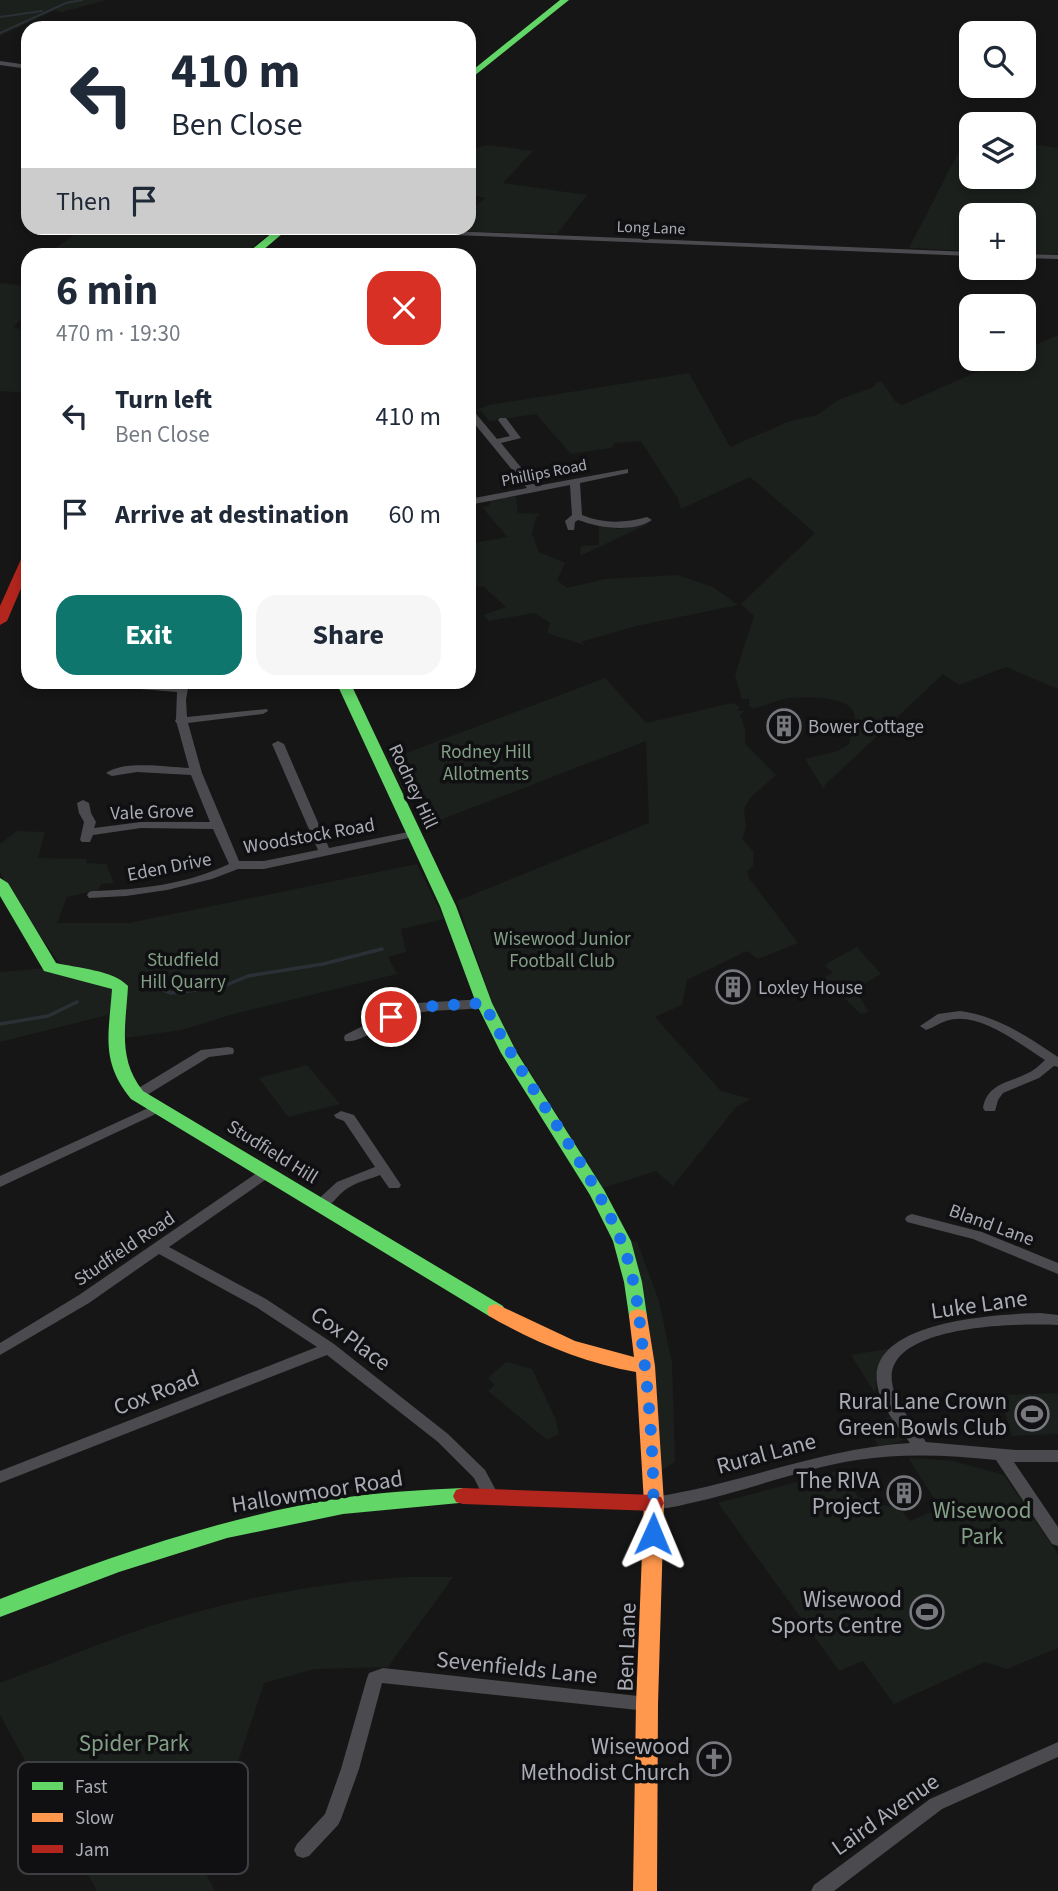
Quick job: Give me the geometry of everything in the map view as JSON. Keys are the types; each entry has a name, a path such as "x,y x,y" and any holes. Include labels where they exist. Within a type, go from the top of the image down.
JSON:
{"street":[{"path":"476,71 565,0"},
{"path":"0,63 21,66"},
{"name":"Long Lane","path":"476,234 959,254"},
{"path":"259,248 275,235"},
{"path":"1036,256 1058,257"},
{"path":"476,420 534,490"},
{"path":"493,442 520,438 503,420"},
{"name":"Phillips Road","path":"476,501 625,471"},
{"path":"575,481 577,516"},
{"path":"577,516 594,524 636,523 647,520"},
{"path":"571,528 570,522 577,516"},
{"path":"0,621 21,573"},
{"name":"Woodstock Road","path":"182,689 180,721 217,826 231,860 236,865 253,866 413,834"},
{"name":"Rodney Hill","path":"346,689 448,906"},
{"path":"180,721 263,711"},
{"path":"278,744 325,852"},
{"path":"112,773 138,769 197,772"},
{"name":"Vale Grove","path":"83,803 90,822 88,836 141,825 217,826"},
{"name":"Eden Drive","path":"102,892 214,875 236,865"},
{"name":"Studfield Hill","path":"0,883 48,965 60,971 103,979 120,986 116,1069 124,1084 137,1095 500,1314 583,1351 619,1363 645,1366"},
{"name":"Ben Lane","path":"448,906 484,1003 509,1053 598,1194 615,1226 633,1282 645,1366 654,1503 647,1704 645,1891"},
{"path":"350,1038 391,1017 418,1007 484,1003"},
{"path":"926,1026 948,1017 979,1018 1000,1026 1056,1061 1034,1076 997,1091 992,1097 990,1108"},
{"path":"137,1095 206,1053 228,1051"},
{"path":"0,1182 157,1108"},
{"path":"341,1115 349,1118 394,1185"},
{"path":"320,1205 342,1185 383,1169"},
{"name":"Studfield Road","path":"0,1350 84,1299 267,1173"},
{"name":"Bland Lane","path":"912,1219 977,1235 1058,1269"},
{"name":"Cox Place","path":"159,1248 261,1303 329,1348 443,1438 480,1474 491,1496"},
{"name":"Luke Lane","path":"921,1448 888,1395 885,1383 887,1364 902,1344 927,1334 990,1321 1058,1320"},
{"name":"Cox Road","path":"0,1478 329,1348"},
{"name":"Rural Lane","path":"654,1503 690,1497 800,1466 855,1455 921,1448 1002,1457 1058,1456"},
{"path":"1002,1457 1058,1540"},
{"name":"Hallowmoor Road","path":"0,1608 156,1548 231,1526 287,1514 394,1499 491,1496 623,1504 654,1503"},
{"name":"Sevenfields Lane","path":"303,1850 332,1819 350,1769 375,1678 383,1675 647,1704"},
{"name":"Laird Avenue","path":"820,1891 936,1804 1058,1749"}],"green space":[{"path":"0,0 106,0 62,12 55,10 32,21 21,21 21,26 0,36"},
{"path":"490,145 533,151 503,183 587,195 557,234 476,232 476,206 485,198 476,196 476,148"},
{"path":"1036,145 1058,148 1058,254 1036,253 1036,203 959,203 959,250 909,248 959,151 959,189 1036,189"},
{"path":"74,235 267,235 251,248 55,248"},
{"path":"0,283 21,285 21,319 13,327 21,329 21,392 0,391"},
{"path":"1058,335 1058,689 1006,667 959,685 943,674 825,785 824,790 805,759 838,751 849,744 854,723 853,711 849,706 832,699 811,697 784,699 752,708 749,706 749,699 742,699 735,675 754,616 741,604 815,533 750,477 681,509 678,499 641,441 614,443 612,448 571,454 536,414 489,421 481,411 476,411 489,405 689,373 730,447 790,421 817,415 840,399 874,387 877,382 882,382 895,401 902,405 979,371 1036,371 1036,345"},
{"path":"516,496 518,513 541,514 536,517 532,534 539,552 565,563 557,580 567,588 605,579 677,575 713,587 738,605 636,626 581,642 584,645 547,633 550,623 535,613 489,621 483,615 506,607 484,587 476,586 476,543 507,537 482,507 489,506 491,501"},
{"path":"650,523 580,556 581,546 599,545 599,526 615,525 615,529 624,528 624,525"},
{"path":"605,678 646,723 732,703 740,707 736,711 744,711 740,715 745,728 745,744 776,775 751,797 744,808 746,827 742,839 754,852 753,866 747,872 749,878 798,943 758,959 747,951 687,980 682,1005 655,1017 721,1091 751,1099 736,1107 673,1186 656,1171 603,1188 496,1014 457,901 649,823 646,741 427,825 413,795 403,789 388,760"},
{"name":"Studfield Hill Quarry","path":"17,831 45,832 38,858 87,859 86,863 106,864 114,883 101,884 98,890 67,897 57,923 129,923 417,864 444,919 401,929 406,952 388,957 397,974 233,1014 182,1030 125,1038 124,982 117,978 63,968 12,897 0,872 0,844"},
{"path":"857,947 881,974 855,990 869,1012 861,1014 823,978 833,973 825,966 829,962"},
{"name":"Studfield Hill Quarry","path":"47,968 112,986 112,1014 0,1042 0,972"},
{"path":"307,1065 340,1104 288,1117 259,1078"},
{"path":"626,1241 637,1242 659,1301 672,1363 675,1462 657,1473"},
{"path":"892,1348 880,1364 875,1393 851,1355"},
{"path":"506,1362 532,1369 556,1420 559,1434 547,1440 488,1391 495,1385 488,1378"},
{"name":"Rural Lane Crown Green Bowls Club","path":"1058,1393 1058,1434 1012,1436 1000,1395"},
{"path":"891,1416 904,1438 900,1442 878,1446 870,1426"},
{"name":"Wisewood Sports Centre","path":"909,1459 953,1461 1004,1475 1058,1554 1058,1648 1007,1669 985,1662 894,1704 863,1661 839,1671 718,1503 842,1470 858,1497 901,1510 910,1521 940,1508"},
{"name":"Spider Park","path":"453,1577 388,1667 315,1669 264,1683 238,1762 26,1762 0,1715 0,1683 122,1636 223,1605 329,1585 382,1579"},
{"name":"Spider Park","path":"88,1874 206,1874 215,1891 97,1891"}],"waterway":[{"path":"26,21 66,3 82,0"},
{"path":"0,17 42,11"},
{"path":"0,33 21,23"},
{"path":"224,986 248,976 323,964 382,949"},
{"path":"150,985 171,993 197,990"},
{"path":"0,1024 48,1016 77,1002"}],"traffic: fast":[{"path":"476,71 565,0"},
{"path":"259,248 275,235"},
{"path":"346,689 448,906 484,1003 509,1053 598,1194 622,1241 633,1282 638,1316"},
{"path":"0,883 50,967 103,979 120,986 116,1030 117,1057 120,1070 137,1095 496,1311"},
{"path":"0,1608 112,1565 227,1530 343,1506 463,1496"}],"traffic: slow":[{"path":"496,1311 568,1346 608,1359 645,1366"},
{"path":"638,1316 645,1366 654,1503 647,1704 645,1891"}],"traffic: jam":[{"path":"0,621 21,573"},
{"path":"463,1496 654,1503"}],"place":[{"name":"Bower Cottage","path":"784,726"},
{"name":"Loxley House","path":"733,987"},
{"name":"Rural Lane Crown Green Bowls Club","path":"1032,1414"},
{"name":"The RIVA Project","path":"904,1493"},
{"name":"Wisewood Sports Centre","path":"927,1612"},
{"name":"Wisewood Methodist Church","path":"714,1759"}],"route":[{"path":"391,1017 418,1007 484,1003 509,1053 598,1194 615,1226 627,1256 638,1306 649,1408 653,1534"}],"park label":[{"name":"Rodney Hill Allotments","path":"486,762"},
{"name":"Wisewood Junior Football Club","path":"562,949"},
{"name":"Wisewood Park","path":"982,1523"}]}
